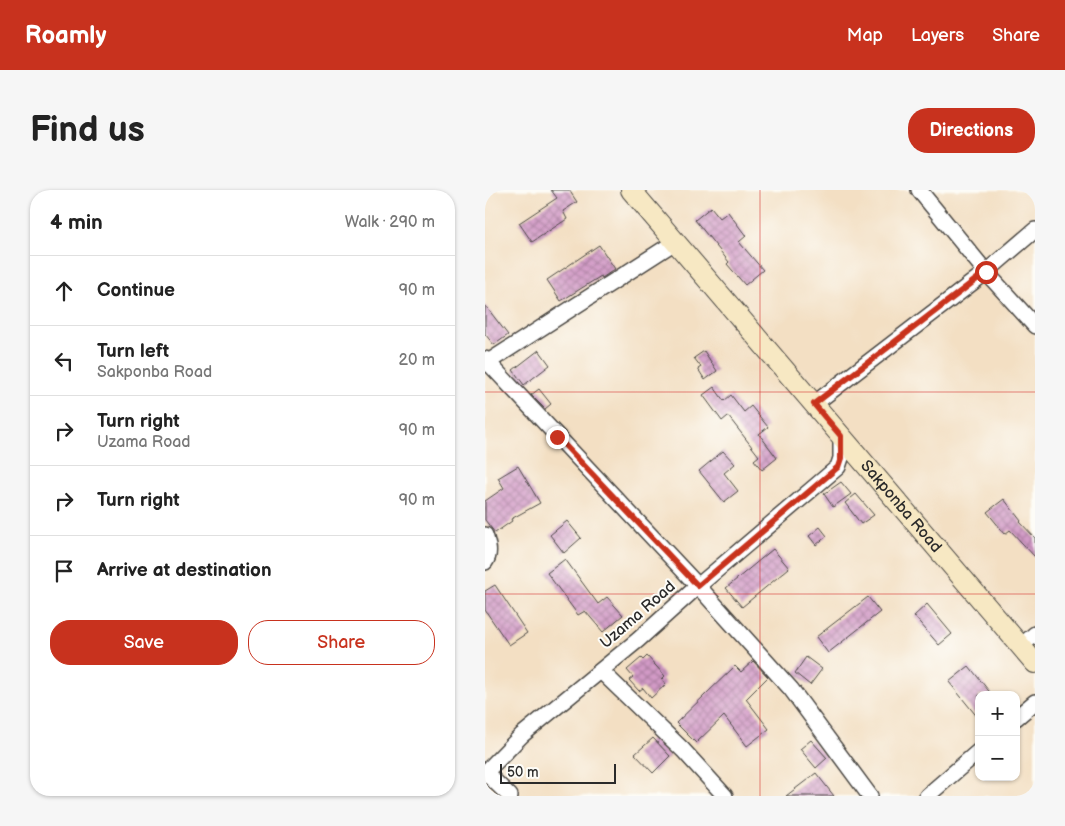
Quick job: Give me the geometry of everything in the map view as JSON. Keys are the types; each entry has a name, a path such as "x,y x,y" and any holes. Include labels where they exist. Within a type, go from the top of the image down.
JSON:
{"main road":[{"name":"Sakponba Road","path":"631,190 841,436 1028,640 1035,662"}],"street":[{"path":"919,190 986,272 1035,326"},
{"path":"814,404 986,272 1035,230"},
{"path":"675,242 486,362 698,586 791,689 871,796"},
{"name":"Uzama Road","path":"485,772 522,735 601,670 838,467 841,458 841,436"},
{"path":"485,535 489,545 489,557 485,562"},
{"path":"601,670 683,750 725,796"},
{"path":"1020,715 1035,702"},
{"path":"927,796 975,754"},
{"path":"485,772 510,796"}],"building":[{"path":"551,190 569,190 577,202 563,211 567,219 532,242 519,223 557,198"},
{"path":"711,207 720,218 728,212 746,236 739,242 763,270 745,285 695,220"},
{"path":"599,245 615,269 561,301 547,280"},
{"path":"485,305 508,335 494,345 485,334"},
{"path":"539,350 550,365 524,385 513,370"},
{"path":"704,351 717,371 705,380 698,369 701,367 694,358"},
{"path":"714,387 724,401 731,395 744,412 751,406 768,427 759,434 777,458 762,470 754,460 759,456 728,416 722,421 703,395"},
{"path":"539,389 551,404 545,409 531,395"},
{"path":"723,451 735,464 724,473 738,491 724,502 699,471"},
{"path":"518,466 540,503 511,519 512,521 495,533 485,520 485,501 504,488 498,478"},
{"path":"841,482 851,494 833,507 824,494"},
{"path":"856,494 874,515 861,524 845,503"},
{"path":"1004,499 1020,522 1035,538 1035,557 1010,530 1005,534 987,512"},
{"path":"567,521 581,538 564,553 550,535"},
{"path":"820,527 827,536 816,545 809,536"},
{"path":"773,549 789,568 742,607 726,588"},
{"path":"565,559 598,604 607,597 623,615 603,632 585,611 578,615 547,573"},
{"path":"495,585 527,633 509,645 485,610 485,591"},
{"path":"868,597 880,612 828,653 816,637"},
{"path":"927,604 952,634 939,645 914,616"},
{"path":"647,656 665,676 662,679 666,684 651,698 643,688 639,691 629,680 633,677 627,670 641,658 643,660"},
{"path":"806,657 822,669 810,685 795,673"},
{"path":"753,661 768,677 746,699 769,729 747,746 724,716 696,743 676,723 735,666 741,672"},
{"path":"969,666 989,691 975,691 975,714 949,682"},
{"path":"653,738 670,756 653,773 635,754"},
{"path":"811,740 827,758 816,768 800,749"},
{"path":"816,773 834,796 786,796"}],"route":[{"path":"557,437 698,586 838,467 841,458 841,436 814,404 986,272"}]}
